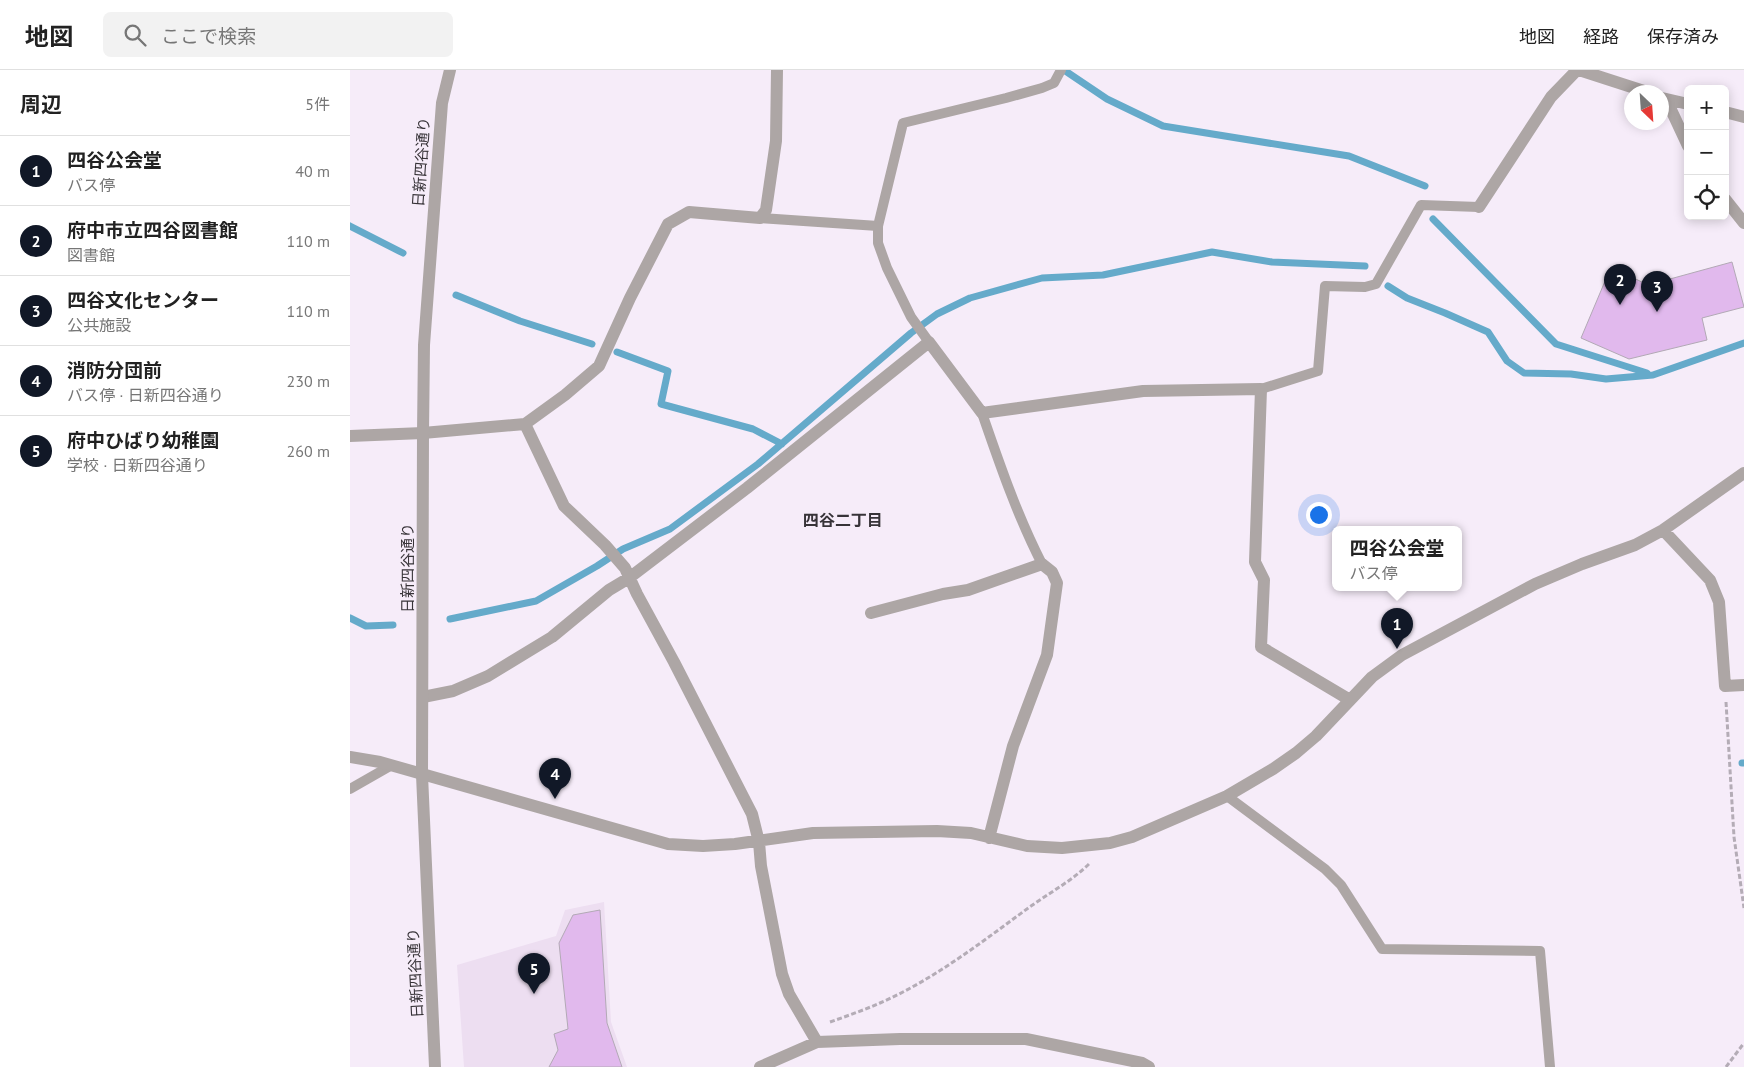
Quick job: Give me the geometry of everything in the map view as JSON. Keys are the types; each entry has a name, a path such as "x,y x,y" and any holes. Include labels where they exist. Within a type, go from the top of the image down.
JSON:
{"street":[{"name":"日新四谷通り","path":"435,1067 422,774 424,345 441,112 450,70"},
{"path":"350,436 423,433 524,424 564,395 599,366 630,298 668,224 689,212 760,218 766,210 776,141 777,70"},
{"path":"1479,207 1551,97 1578,70 1625,85"},
{"path":"1669,99 1684,103"},
{"path":"1669,108 1684,138"},
{"path":"1729,113 1744,117"},
{"path":"1729,204 1744,223"},
{"path":"423,697 453,691 488,676 552,638 627,573 747,488 929,342 982,413 1143,391 1261,389 1255,562 1264,580 1261,647 1350,700"},
{"path":"524,424 564,506 605,545 627,573 752,814 759,842 761,866 782,974 789,994 817,1042"},
{"path":"350,757 392,765 668,844 703,846 759,842 813,833 833,832 938,831 971,833 1027,846 1062,848 1110,843 1154,829 1227,796 1296,753 1316,736 1372,677 1402,655 1535,584 1582,564 1635,545 1663,530 1744,473"},
{"path":"1663,530 1710,580 1720,602 1725,686 1744,685"},
{"path":"871,613 943,594 968,590 1042,564 1052,572 1057,582 1046,655 1013,746 989,838"},
{"path":"760,1067 817,1042 900,1039 1026,1039 1142,1063 1149,1067"}],"lane":[{"path":"929,342 911,317 887,268 878,243 878,226 903,123 1042,88 1054,83 1061,70"},
{"path":"1261,389 1318,371 1325,286 1365,287 1376,284 1421,205 1479,207"},
{"path":"760,218 878,226"},
{"path":"982,413 1010,494 1028,537 1042,564"},
{"path":"350,789 392,765"},
{"path":"1227,796 1325,869 1341,884 1382,949 1540,950 1550,1067"}],"path":[{"path":"1725,686 1734,837 1744,908"},
{"path":"817,1042 828,1023 881,1003 963,956 1054,889 1079,874 1110,843"},
{"path":"1726,1067 1744,1043"}],"shaded area":[{"path":"604,902 611,1022 627,1067 464,1067 457,965 556,936 565,910"}],"building":[{"path":"1732,262 1744,307 1702,318 1707,340 1629,359 1581,338 1611,267 1648,285"},
{"path":"600,910 607,1023 622,1067 549,1067 558,1050 554,1034 568,1029 559,943 573,915"}],"waterway":[{"path":"1064,70 1107,99 1163,126 1349,156 1425,186"},
{"path":"1433,219 1556,344 1647,373"},
{"path":"350,226 403,253"},
{"path":"450,619 536,601 623,549 670,529 758,464 911,333 937,314 970,298 1042,278 1103,275 1212,252 1272,262 1365,266"},
{"path":"1388,286 1407,298 1488,332 1507,361 1524,373 1571,374 1606,379 1653,375 1744,343"},
{"path":"456,295 520,321 592,344"},
{"path":"617,352 668,371 661,404 753,429 782,444"},
{"path":"350,618 366,626 393,625"}],"place":[{"name":"府中市立四谷図書館","path":"1620,305"},
{"name":"四谷文化センター","path":"1657,312"},
{"name":"四谷公会堂","path":"1397,649"},
{"name":"消防分団前","path":"555,799"},
{"name":"府中ひばり幼稚園","path":"534,994"}],"district":[{"name":"四谷二丁目","path":"843,520"}]}
